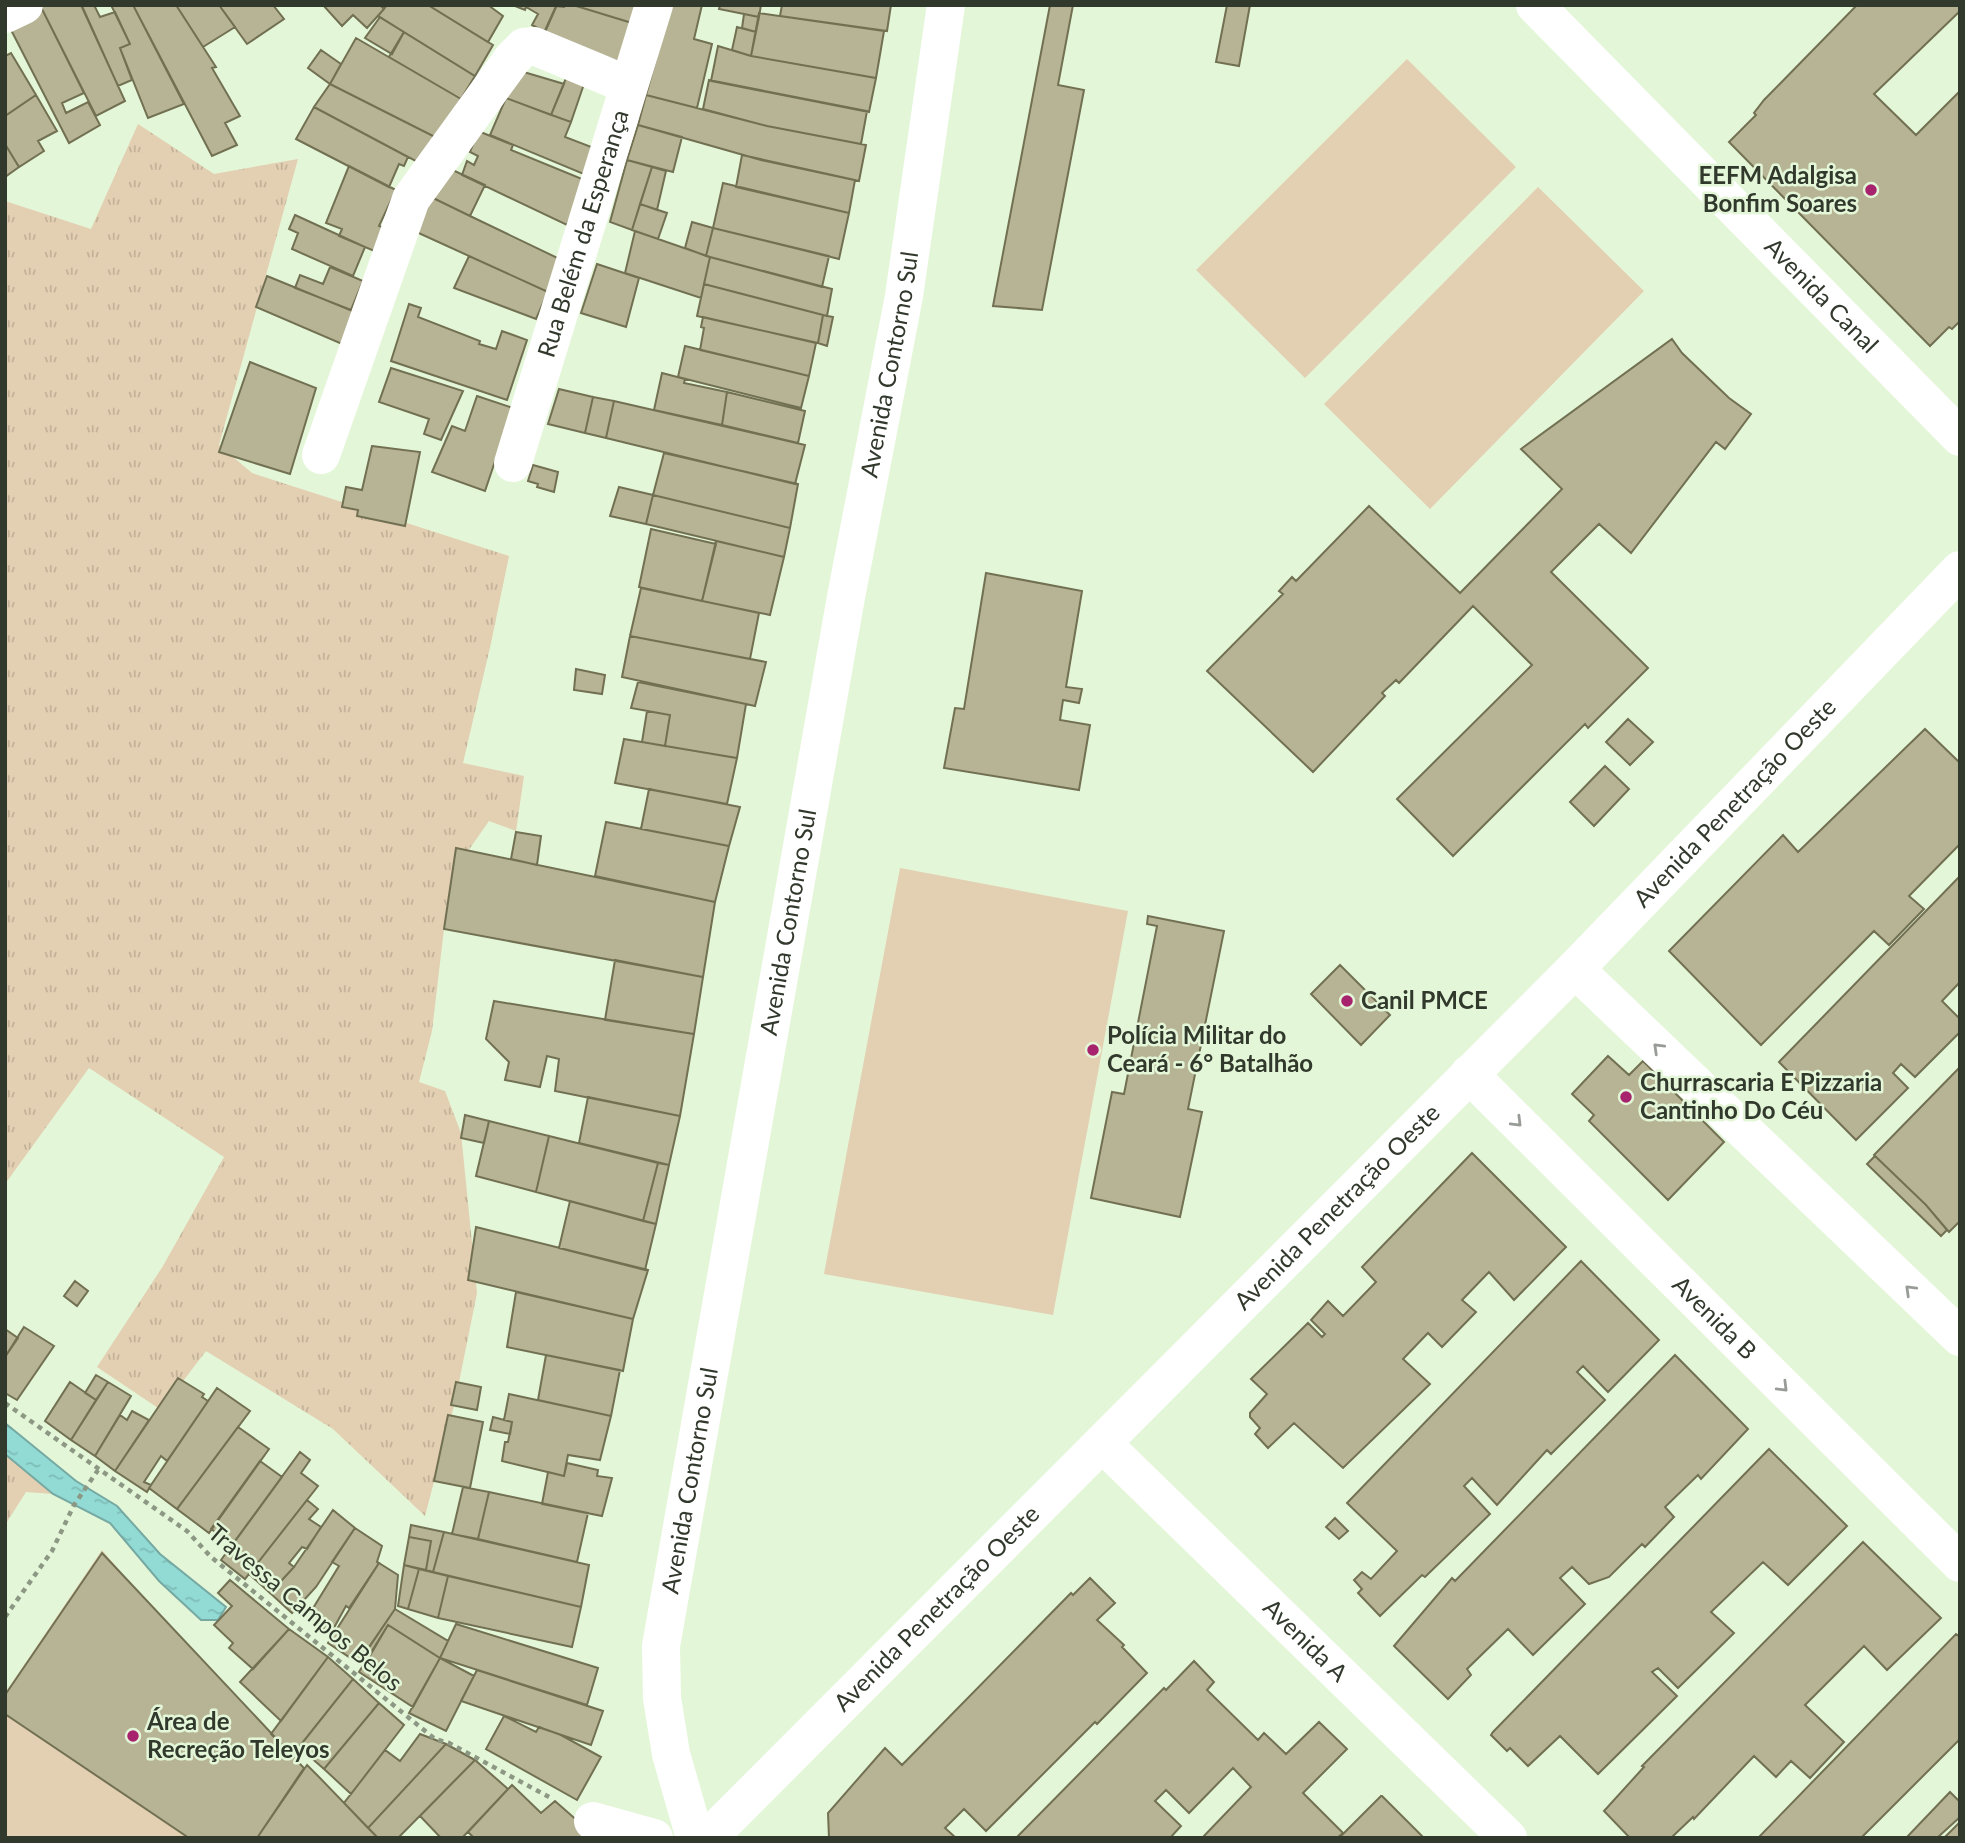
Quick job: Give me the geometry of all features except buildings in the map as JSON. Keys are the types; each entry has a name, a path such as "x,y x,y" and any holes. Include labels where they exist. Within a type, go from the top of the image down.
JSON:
{"street":[{"path":"5,14 24,5"},
{"name":"Rua Belém da Esperança","path":"513,463 654,5"},
{"name":"Avenida Contorno Sul","path":"695,1838 671,1754 662,1698 660,1646 846,597 904,296 946,5"},
{"name":"Avenida Canal","path":"1535,5 1960,437"},
{"path":"321,455 411,199 513,58 524,47 534,46 628,85"},
{"name":"Avenida Penetração Oeste","path":"708,1838 1575,969 1958,577"},
{"path":"1575,969 1960,1337"},
{"name":"Avenida B","path":"1469,1074 1960,1563"},
{"name":"Avenida A","path":"1103,1444 1508,1838"},
{"path":"593,1821 654,1838"}],"path":[{"name":"Travessa Campos Belos","path":"5,1403 187,1531 211,1557 435,1738 449,1742 593,1821"},
{"path":"5,1617 52,1551 74,1505 98,1470"}],"green space":[{"path":"1407,59 1516,167 1305,378 1196,270"},
{"path":"138,124 214,174 298,159 219,445 252,473 509,556 463,763 524,776 516,831 489,821 461,861 446,912 432,1031 419,1082 445,1091 461,1133 477,1293 455,1402 425,1516 333,1429 206,1351 161,1410 97,1367 163,1266 224,1157 89,1068 5,1184 5,201 91,229"},
{"path":"1538,187 1644,291 1430,509 1324,404"},
{"path":"900,868 1128,911 1053,1315 824,1274"},
{"path":"5,1454 53,1494 26,1492 5,1525"},
{"name":"Área de Recreção Teleyos","path":"102,1550 297,1779 257,1838 5,1838 5,1693"}],"water":[{"path":"5,1423 76,1481 117,1506 160,1554 226,1607 218,1620 201,1620 159,1581 110,1523 53,1494 5,1454"}],"place":[{"name":"EEFM Adalgisa Bonfim Soares","path":"1871,190"},
{"name":"Canil PMCE","path":"1347,1001"},
{"name":"Polícia Militar do Ceará - 6° Batalhão","path":"1093,1050"},
{"name":"Churrascaria E Pizzaria Cantinho Do Céu","path":"1626,1097"},
{"name":"Área de Recreção Teleyos","path":"133,1736"}]}
